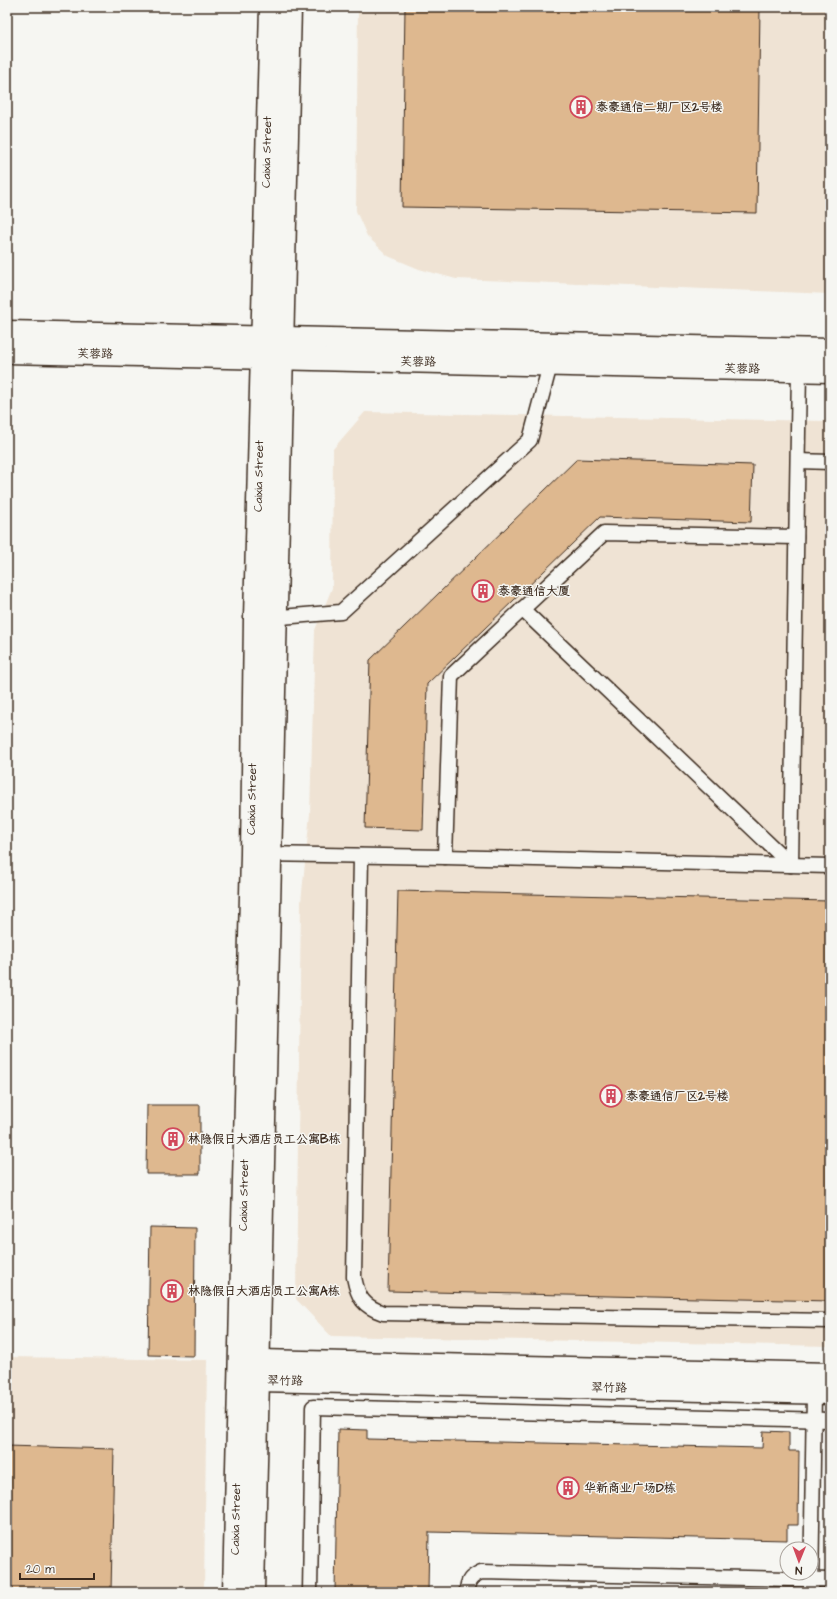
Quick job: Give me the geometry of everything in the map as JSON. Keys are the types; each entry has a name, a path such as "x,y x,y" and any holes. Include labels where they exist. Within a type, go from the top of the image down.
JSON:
{"street":[{"name":"Caixia Street","path":"271,7 272,348"},
{"name":"Caixia Street","path":"253,1592 252,1371 265,618 272,348 290,7"},
{"name":"芙蓉路","path":"7,332 550,365 830,371"},
{"name":"芙蓉路","path":"7,352 272,348 830,350"},
{"name":"Caixia Street","path":"234,1592 252,1371"},
{"name":"翠竹路","path":"252,1371 830,1374"},
{"name":"翠竹路","path":"252,1371 822,1393"}],"lane":[{"path":"265,618 341,612 530,440 550,365"},
{"path":"791,865 799,370"},
{"path":"798,461 830,462"},
{"path":"445,857 451,676 604,533 796,537"},
{"path":"522,609 791,865"},
{"path":"261,854 830,866"},
{"path":"361,856 354,1277 362,1302 372,1309 383,1313 830,1321"},
{"path":"811,1586 814,1420 822,1393"},
{"path":"310,1592 313,1407 830,1420"},
{"path":"467,1592 467,1586 472,1576 481,1572 811,1586 830,1580"}],"shaded area":[{"path":"358,7 830,7 830,294 456,279 419,269 388,256 367,236 356,211"},
{"path":"365,412 825,421 830,415 830,1346 331,1336 296,1299 301,902 310,814 315,630 332,588 333,449"},
{"path":"7,1357 207,1360 204,1592 7,1592"}],"building":[{"name":"泰豪通信二期厂区2号楼","path":"405,7 760,7 757,213 402,207"},
{"name":"泰豪通信大厦","path":"577,459 753,465 751,522 600,517 427,684 423,830 365,828 370,660"},
{"name":"泰豪通信厂区2号楼","path":"398,891 830,901 830,1301 388,1291"},
{"name":"林隐假日大酒店员工公寓B栋","path":"147,1105 200,1105 200,1174 146,1174"},
{"name":"林隐假日大酒店员工公寓A栋","path":"150,1227 195,1228 194,1356 148,1355"},
{"name":"华新商业广场D栋","path":"338,1429 367,1430 367,1439 762,1448 763,1431 789,1432 789,1451 799,1451 798,1525 787,1525 787,1540 429,1532 428,1592 335,1592"},
{"path":"7,1446 114,1449 111,1592 7,1592"},
{"path":"830,1462 830,1526 829,1526"}],"place":[{"name":"泰豪通信二期厂区2号楼","path":"581,107"},
{"name":"泰豪通信大厦","path":"483,591"},
{"name":"泰豪通信厂区2号楼","path":"611,1096"},
{"name":"林隐假日大酒店员工公寓B栋","path":"173,1139"},
{"name":"林隐假日大酒店员工公寓A栋","path":"172,1291"},
{"name":"华新商业广场D栋","path":"568,1488"}]}
